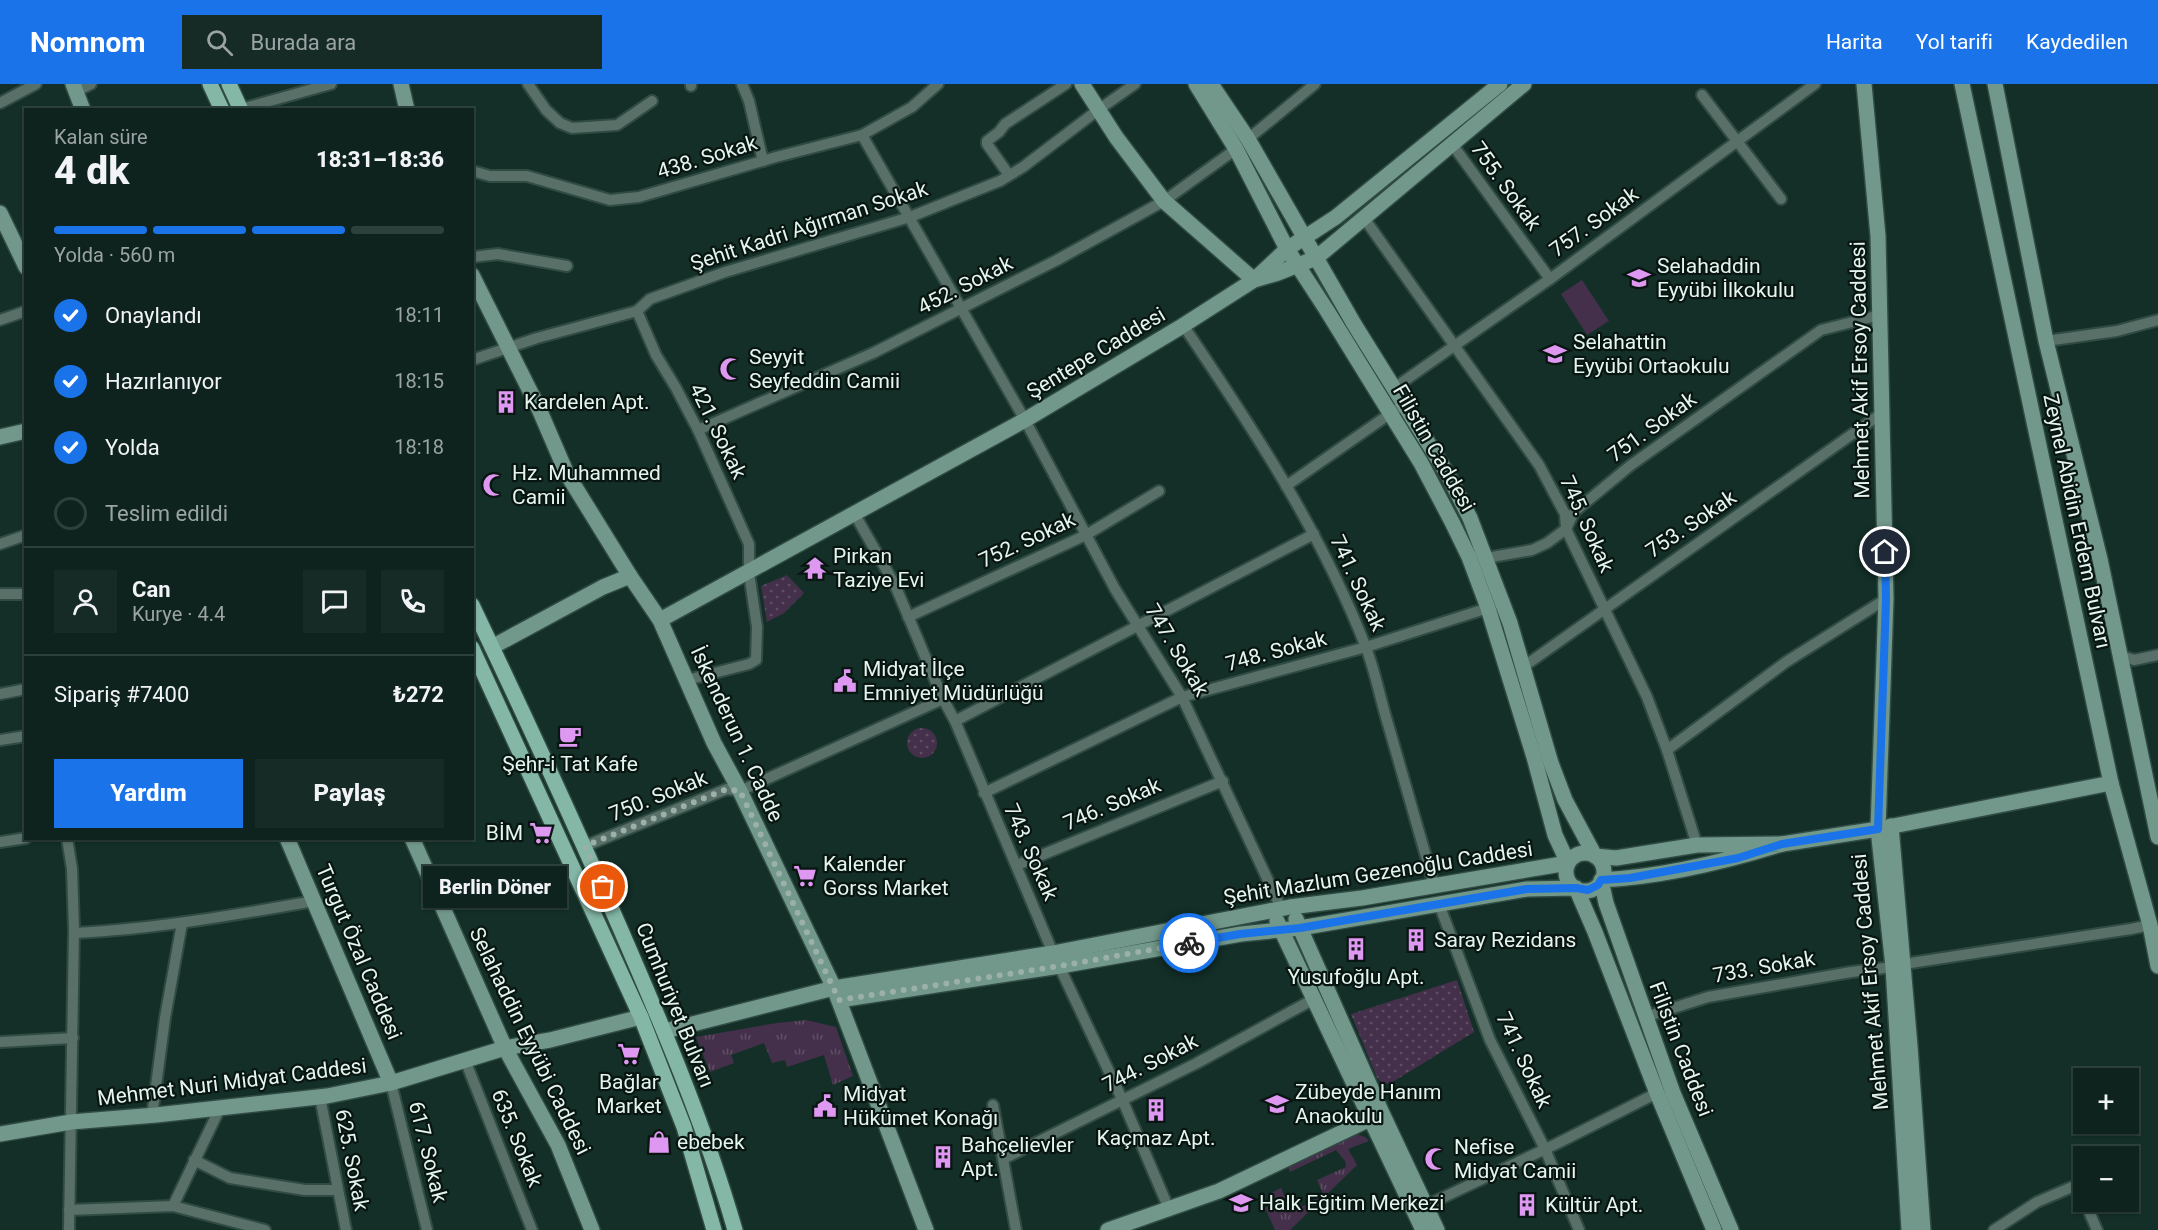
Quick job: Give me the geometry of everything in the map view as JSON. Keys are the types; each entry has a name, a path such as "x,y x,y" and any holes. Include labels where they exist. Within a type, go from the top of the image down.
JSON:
{"main road":[{"path":"210,84 221,108"},
{"path":"229,84 240,108"},
{"name":"Cumhuriyet Bulvarı","path":"474,609 585,846 665,1031 722,1183 735,1230"},
{"name":"Cumhuriyet Bulvarı","path":"474,652 641,1017 684,1127 714,1230"}],"street":[{"path":"0,103 36,84"},
{"path":"82,108 75,88 91,84"},
{"path":"248,108 331,84"},
{"path":"400,84 406,108"},
{"path":"528,84 546,110 560,123 572,128 616,125 652,100"},
{"path":"742,84 749,101 763,160"},
{"name":"438. Sokak","path":"474,172 490,176 527,176 620,200 639,197 763,160 862,135 912,108 938,84"},
{"path":"1009,175 987,141 1005,124 1066,84"},
{"path":"1082,84 1098,110 1164,201 1254,280 1287,249 1336,217 1500,84"},
{"name":"Şehit Kadri Ağırman Sokak","path":"474,359 537,338 637,311 650,299 724,272 910,217 1023,167 1136,84"},
{"name":"Filistin Caddesi","path":"1196,84 1242,144 1304,238 1448,475 1470,518 1510,623 1551,763 1565,800 1595,856"},
{"name":"Filistin Caddesi","path":"1211,84 1242,144 1287,249 1421,463 1469,557 1488,608 1534,757 1555,835 1568,863"},
{"name":"452. Sokak","path":"698,430 873,353 1057,260 1164,201 1242,144 1315,84"},
{"name":"Şentepe Caddesi","path":"660,620 1025,420 1254,280 1299,266 1316,258 1524,84"},
{"name":"757. Sokak","path":"1394,388 1550,279 1815,84"},
{"name":"Mehmet Akif Ersoy Caddesi","path":"1864,84 1878,236 1886,599 1885,827 1899,965 1909,1230"},
{"name":"Zeynel Abidin Erdem Bulvarı","path":"1962,84 2111,783 2150,925 2158,966"},
{"name":"Zeynel Abidin Erdem Bulvarı","path":"1995,84 2046,341 2122,656 2158,837"},
{"path":"1702,95 1781,199"},
{"name":"747. Sokak","path":"862,135 1025,420 1115,589 1182,697 1281,908 1281,930 1422,1230"},
{"name":"755. Sokak","path":"1452,144 1550,279"},
{"path":"0,213 24,263"},
{"name":"745. Sokak","path":"1364,218 1539,465 1565,514 1566,530 1647,697 1667,750 1697,845"},
{"path":"474,257 498,254 567,267"},
{"name":"İskenderun 1. Cadde","path":"474,279 539,409 567,474 660,620 714,743 740,791 837,994 926,1230"},
{"name":"421. Sokak","path":"637,311 656,355 698,430 748,544 749,573 757,627 756,660 749,664 687,680"},
{"path":"0,320 24,312"},
{"name":"751. Sokak","path":"1486,558 1532,550 1566,530 1574,512 1631,465 1821,330 1880,315"},
{"path":"2046,341 2117,331 2158,320"},
{"name":"741. Sokak","path":"1183,325 1314,534 1366,647 1434,885"},
{"path":"1286,486 1404,404"},
{"name":"753. Sokak","path":"1523,667 1882,413"},
{"path":"0,437 24,431"},
{"name":"752. Sokak","path":"908,617 1086,535 1159,491"},
{"name":"743. Sokak","path":"854,513 895,585 1056,960 1122,1100 1169,1209"},
{"path":"955,721 1314,534"},
{"path":"0,544 24,536"},
{"path":"492,647 603,587 630,576"},
{"path":"0,594 24,594"},
{"path":"1667,750 1786,662 1886,599"},
{"name":"748. Sokak","path":"984,792 1182,697 1366,647 1488,608"},
{"path":"2122,656 2134,660 2158,655"},
{"path":"0,694 24,689"},
{"name":"750. Sokak","path":"585,846 727,789 740,791 943,699"},
{"path":"0,740 24,736"},
{"name":"746. Sokak","path":"1017,865 1223,781"},
{"path":"1782,844 1697,845 1616,858 1577,854 1566,868 1568,880 1576,888 1582,890 1593,888 1601,880 1630,878 1738,858 1782,844 1885,827 2111,783"},
{"path":"0,842 24,837"},
{"path":"67,840 72,869 74,933 69,1230"},
{"name":"Turgut Özal Caddesi","path":"287,840 391,1083"},
{"name":"Selahaddin Eyyübi Caddesi","path":"413,840 505,1048 558,1145 592,1230"},
{"path":"1595,856 1602,865 1601,880"},
{"name":"Şehit Mazlum Gezenoğlu Caddesi","path":"1056,960 1281,908 1362,898 1568,863"},
{"name":"Filistin Caddesi","path":"1601,880 1606,903 1672,1093 1731,1230"},
{"name":"Filistin Caddesi","path":"1576,888 1714,1230"},
{"name":"Şehit Mazlum Gezenoğlu Caddesi","path":"665,1031 837,994 1056,960 1240,934 1300,928 1527,889 1576,888"},
{"path":"74,933 119,931 182,923 314,901"},
{"name":"741. Sokak","path":"1439,904 1491,1040 1545,1149 1579,1230"},
{"path":"1281,908 1300,928 1437,1230"},
{"path":"152,1116 165,1018 182,923"},
{"name":"733. Sokak","path":"1645,1017 1708,997 2150,925"},
{"path":"1899,965 1923,1230"},
{"name":"744. Sokak","path":"1003,1159 1197,1063 1314,999"},
{"name":"Mehmet Nuri Midyat Caddesi","path":"0,1134 71,1122 152,1116 320,1096 391,1083 505,1048 550,1041 641,1017"},
{"path":"0,1042 73,1038"},
{"name":"635. Sokak","path":"465,1060 532,1230"},
{"name":"617. Sokak","path":"391,1083 427,1230"},
{"path":"1425,1206 1657,1093"},
{"name":"625. Sokak","path":"320,1096 346,1230"},
{"path":"993,1106 1016,1230"},
{"path":"173,1206 220,1108"},
{"path":"1108,1230 1219,1191 1370,1119"},
{"path":"194,1160 230,1178 305,1190 338,1190"},
{"path":"1994,1230 2037,1202 2073,1189"},
{"path":"69,1210 173,1206 265,1230"},
{"path":"2089,1212 2097,1230"}],"green space":[{"path":"1582,280 1609,321 1587,335 1561,294"},
{"path":"787,575 804,593 784,613 767,622 761,586"},
{"path":"922,728 933,732 937,743 933,754 922,758 911,754 907,743 911,732"},
{"path":"1457,980 1474,1032 1391,1083 1383,1084 1377,1078 1351,1014"},
{"path":"806,1020 836,1027 853,1076 833,1085 824,1055 787,1067 785,1060 772,1063 764,1043 731,1055 734,1063 710,1072 696,1037 777,1023"},
{"path":"1354,1133 1369,1141 1348,1149 1357,1165 1290,1230 1275,1230 1265,1208 1272,1204 1269,1194 1281,1188 1290,1208 1300,1208 1323,1194 1317,1180 1346,1167 1345,1161 1336,1150 1290,1172 1287,1165"}],"way so far":[{"path":"603,887 585,846 727,789 740,791 839,1000 1060,966 1189,943"}],"place":[{"name":"Selahaddin Eyyübi İlkokulu","path":"1639,278"},
{"name":"Selahattin Eyyübi Ortaokulu","path":"1555,354"},
{"name":"Seyyit Seyfeddin Camii","path":"731,369"},
{"name":"Kardelen Apt.","path":"506,402"},
{"name":"Hz. Muhammed Camii","path":"494,485"},
{"name":"Pirkan Taziye Evi","path":"815,568"},
{"name":"Midyat İlçe Emniyet Müdürlüğü","path":"845,681"},
{"name":"Şehr-i Tat Kafe","path":"570,736"},
{"name":"BİM","path":"541,833"},
{"name":"Kalender Gorss Market","path":"805,876"},
{"name":"Berlin Döner","path":"603,887"},
{"name":"Saray Rezidans","path":"1416,940"},
{"name":"Yusufoğlu Apt.","path":"1356,949"},
{"name":"Bağlar Market","path":"629,1054"},
{"name":"Zübeyde Hanım Anaokulu","path":"1277,1104"},
{"name":"Midyat Hükümet Konağı","path":"825,1106"},
{"name":"Kaçmaz Apt.","path":"1156,1110"},
{"name":"ebebek","path":"659,1142"},
{"name":"Bahçelievler Apt.","path":"943,1157"},
{"name":"Nefise Midyat Camii","path":"1436,1159"},
{"name":"Halk Eğitim Merkezi","path":"1241,1203"},
{"name":"Kültür Apt.","path":"1527,1205"}],"route":[{"path":"1189,943 1240,934 1300,928 1527,889 1576,888 1588,890 1598,885 1601,880 1630,878 1738,858 1782,844 1878,829 1886,599 1885,552"}]}
